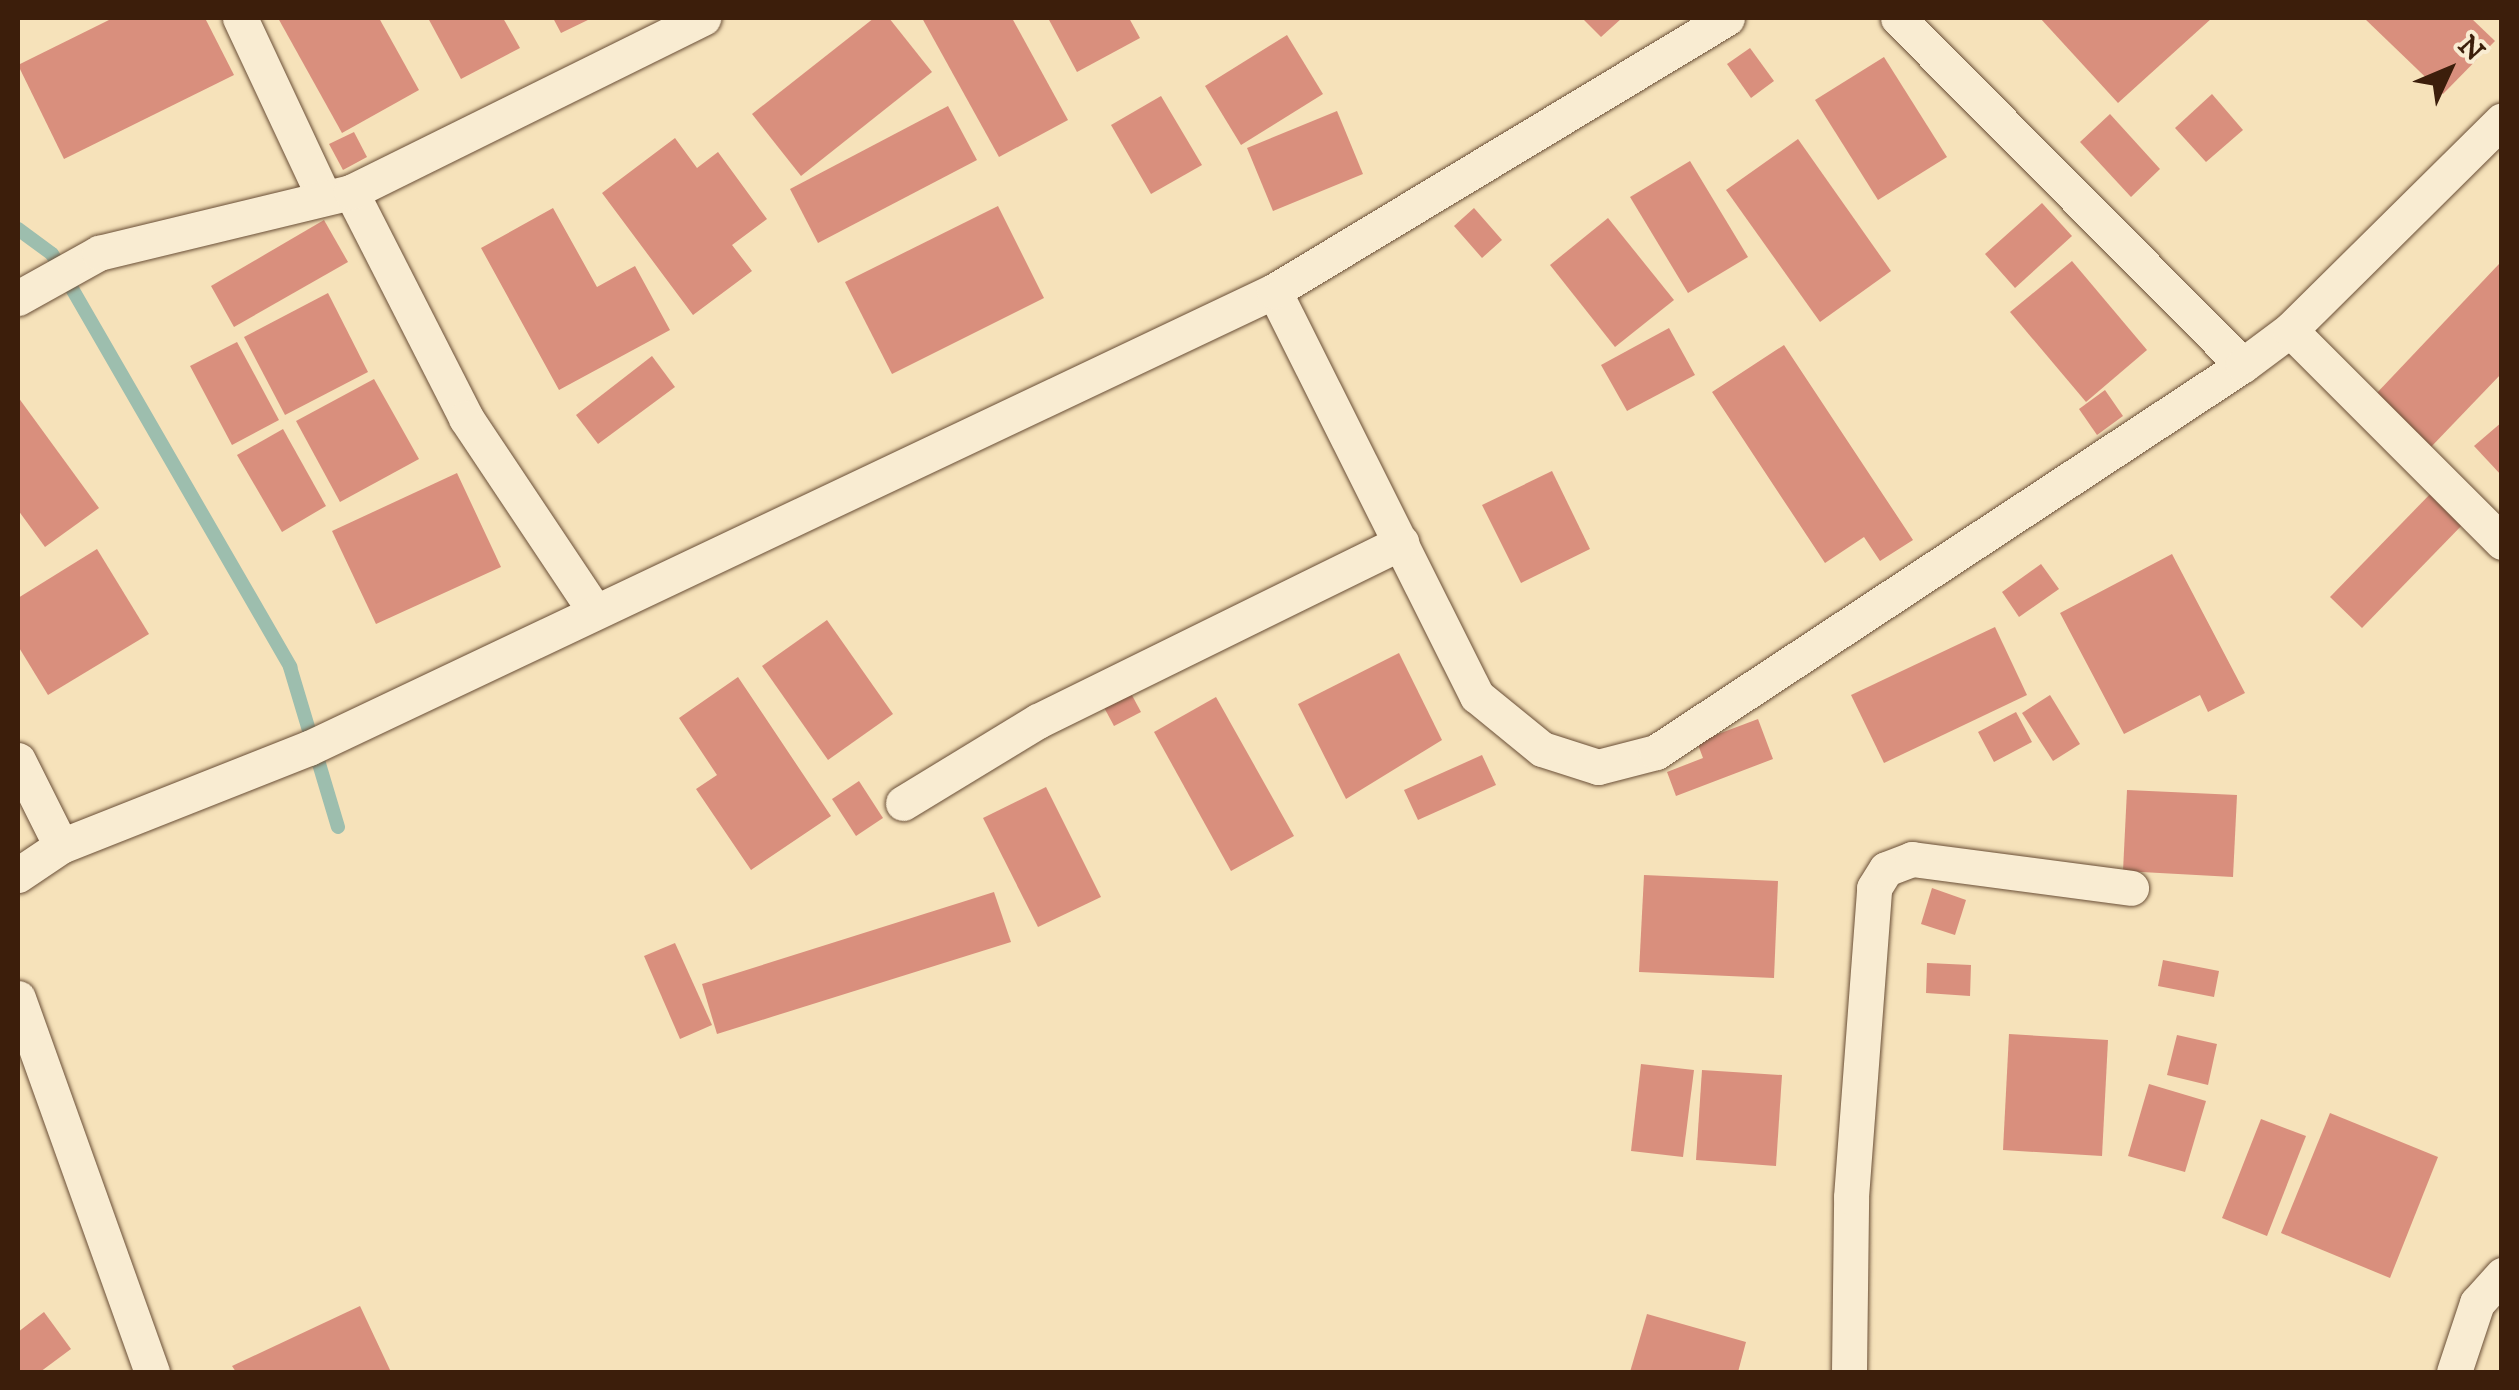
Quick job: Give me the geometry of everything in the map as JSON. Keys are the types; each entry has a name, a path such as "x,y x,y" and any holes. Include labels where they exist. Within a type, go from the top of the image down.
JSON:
{"street":[{"path":"240,18 466,418 594,610"},
{"path":"18,298 99,253 338,195 703,18"},
{"path":"18,875 61,846 319,743 1274,290 1727,18"},
{"path":"1898,18 2242,365"},
{"path":"1274,290 1477,696 1542,749 1598,766 1656,752 2242,365 2290,330 2502,120"},
{"path":"2290,330 2502,542"},
{"path":"902,804 1038,721 1401,542"},
{"path":"18,760 61,846"},
{"path":"1850,1372 1850,1197 1874,888 1886,869 1912,859 2131,888"},
{"path":"18,998 152,1372"},
{"path":"2454,1372 2477,1303 2502,1276"}],"building":[{"path":"113,18 205,18 234,75 64,159 18,65"},
{"path":"278,18 379,18 419,90 342,133"},
{"path":"428,18 503,18 520,48 461,79"},
{"path":"553,18 592,18 561,33"},
{"path":"874,18 889,18 932,72 801,176 752,114"},
{"path":"922,18 1012,18 1068,120 999,157"},
{"path":"1048,18 1129,18 1140,38 1077,72"},
{"path":"1582,18 1622,18 1601,37"},
{"path":"2040,18 2212,18 2118,103"},
{"path":"2364,18 2471,18 2495,41 2443,94"},
{"path":"1287,35 1323,94 1241,145 1205,86"},
{"path":"1750,48 1774,81 1751,98 1727,64"},
{"path":"1884,57 1947,157 1878,200 1815,100"},
{"path":"2212,94 2243,130 2206,162 2175,128"},
{"path":"1161,96 1202,165 1151,194 1111,125"},
{"path":"948,106 977,160 818,243 790,189"},
{"path":"1337,111 1363,174 1273,211 1247,148"},
{"path":"2110,114 2160,169 2131,197 2080,142"},
{"path":"354,132 367,157 343,170 329,144"},
{"path":"675,138 697,168 718,152 767,219 732,245 752,271 693,315 602,193"},
{"path":"1798,139 1891,271 1820,322 1726,190"},
{"path":"1690,161 1748,257 1688,293 1630,197"},
{"path":"2042,203 2072,236 2015,288 1985,254"},
{"path":"998,206 1044,298 892,374 845,282"},
{"path":"553,208 597,287 635,266 670,330 559,390 481,248"},
{"path":"1474,208 1502,240 1482,258 1454,226"},
{"path":"1608,218 1674,300 1615,347 1550,265"},
{"path":"324,220 348,262 234,327 211,286"},
{"path":"2072,261 2147,350 2086,402 2010,312"},
{"path":"2499,264 2502,373 2430,448 2374,396"},
{"path":"328,293 368,372 285,415 244,337"},
{"path":"1669,328 1695,375 1627,411 1601,365"},
{"path":"237,342 279,420 232,445 190,366"},
{"path":"1784,345 1913,540 1880,561 1864,537 1825,563 1712,392"},
{"path":"652,356 675,387 598,444 576,415"},
{"path":"374,379 419,459 340,502 296,421"},
{"path":"2105,390 2123,416 2097,435 2079,409"},
{"path":"18,397 99,508 45,547 18,510"},
{"path":"2502,422 2502,476 2474,446"},
{"path":"283,429 326,506 282,532 237,455"},
{"path":"1552,471 1590,549 1521,583 1482,505"},
{"path":"457,473 501,567 376,624 332,531"},
{"path":"2435,489 2467,520 2362,628 2330,597"},
{"path":"97,549 149,634 48,695 18,646 18,598"},
{"path":"2172,554 2245,693 2208,712 2200,695 2124,734 2060,613"},
{"path":"2041,564 2059,589 2019,617 2002,592"},
{"path":"827,620 893,714 828,760 762,666"},
{"path":"1995,627 2027,695 1884,763 1851,695"},
{"path":"1399,653 1442,740 1346,799 1298,704"},
{"path":"738,677 831,816 751,870 696,789 717,775 679,718"},
{"path":"1127,686 1141,712 1114,726 1100,700"},
{"path":"2050,695 2080,744 2053,761 2022,713"},
{"path":"1216,697 1294,836 1231,871 1154,732"},
{"path":"2016,712 2032,742 1994,762 1978,732"},
{"path":"1758,719 1773,759 1676,796 1667,772 1703,758 1697,742"},
{"path":"1482,755 1496,785 1418,820 1404,790"},
{"path":"859,781 883,818 856,836 832,799"},
{"path":"1046,787 1101,897 1038,927 983,818"},
{"path":"2127,790 2237,795 2233,877 2123,871"},
{"path":"1644,875 1778,881 1774,978 1639,972"},
{"path":"1932,888 1966,900 1955,935 1921,924"},
{"path":"994,892 1011,942 717,1034 702,984"},
{"path":"675,943 712,1025 680,1039 644,956"},
{"path":"2163,960 2219,971 2214,997 2158,986"},
{"path":"1927,963 1971,965 1970,996 1926,993"},
{"path":"2009,1034 2108,1040 2102,1156 2003,1150"},
{"path":"2177,1035 2217,1044 2208,1085 2167,1075"},
{"path":"1641,1064 1694,1070 1683,1157 1631,1151"},
{"path":"1702,1070 1782,1075 1776,1166 1696,1160"},
{"path":"2149,1084 2206,1101 2185,1172 2128,1156"},
{"path":"2330,1113 2438,1157 2390,1278 2281,1233"},
{"path":"2261,1119 2306,1136 2267,1236 2222,1218"},
{"path":"360,1306 391,1372 236,1372 232,1366"},
{"path":"44,1312 71,1349 40,1372 18,1372 18,1332"},
{"path":"1647,1314 1746,1342 1738,1372 1630,1372"}],"waterway":[{"path":"18,229 52,254 290,667 338,827"}]}
